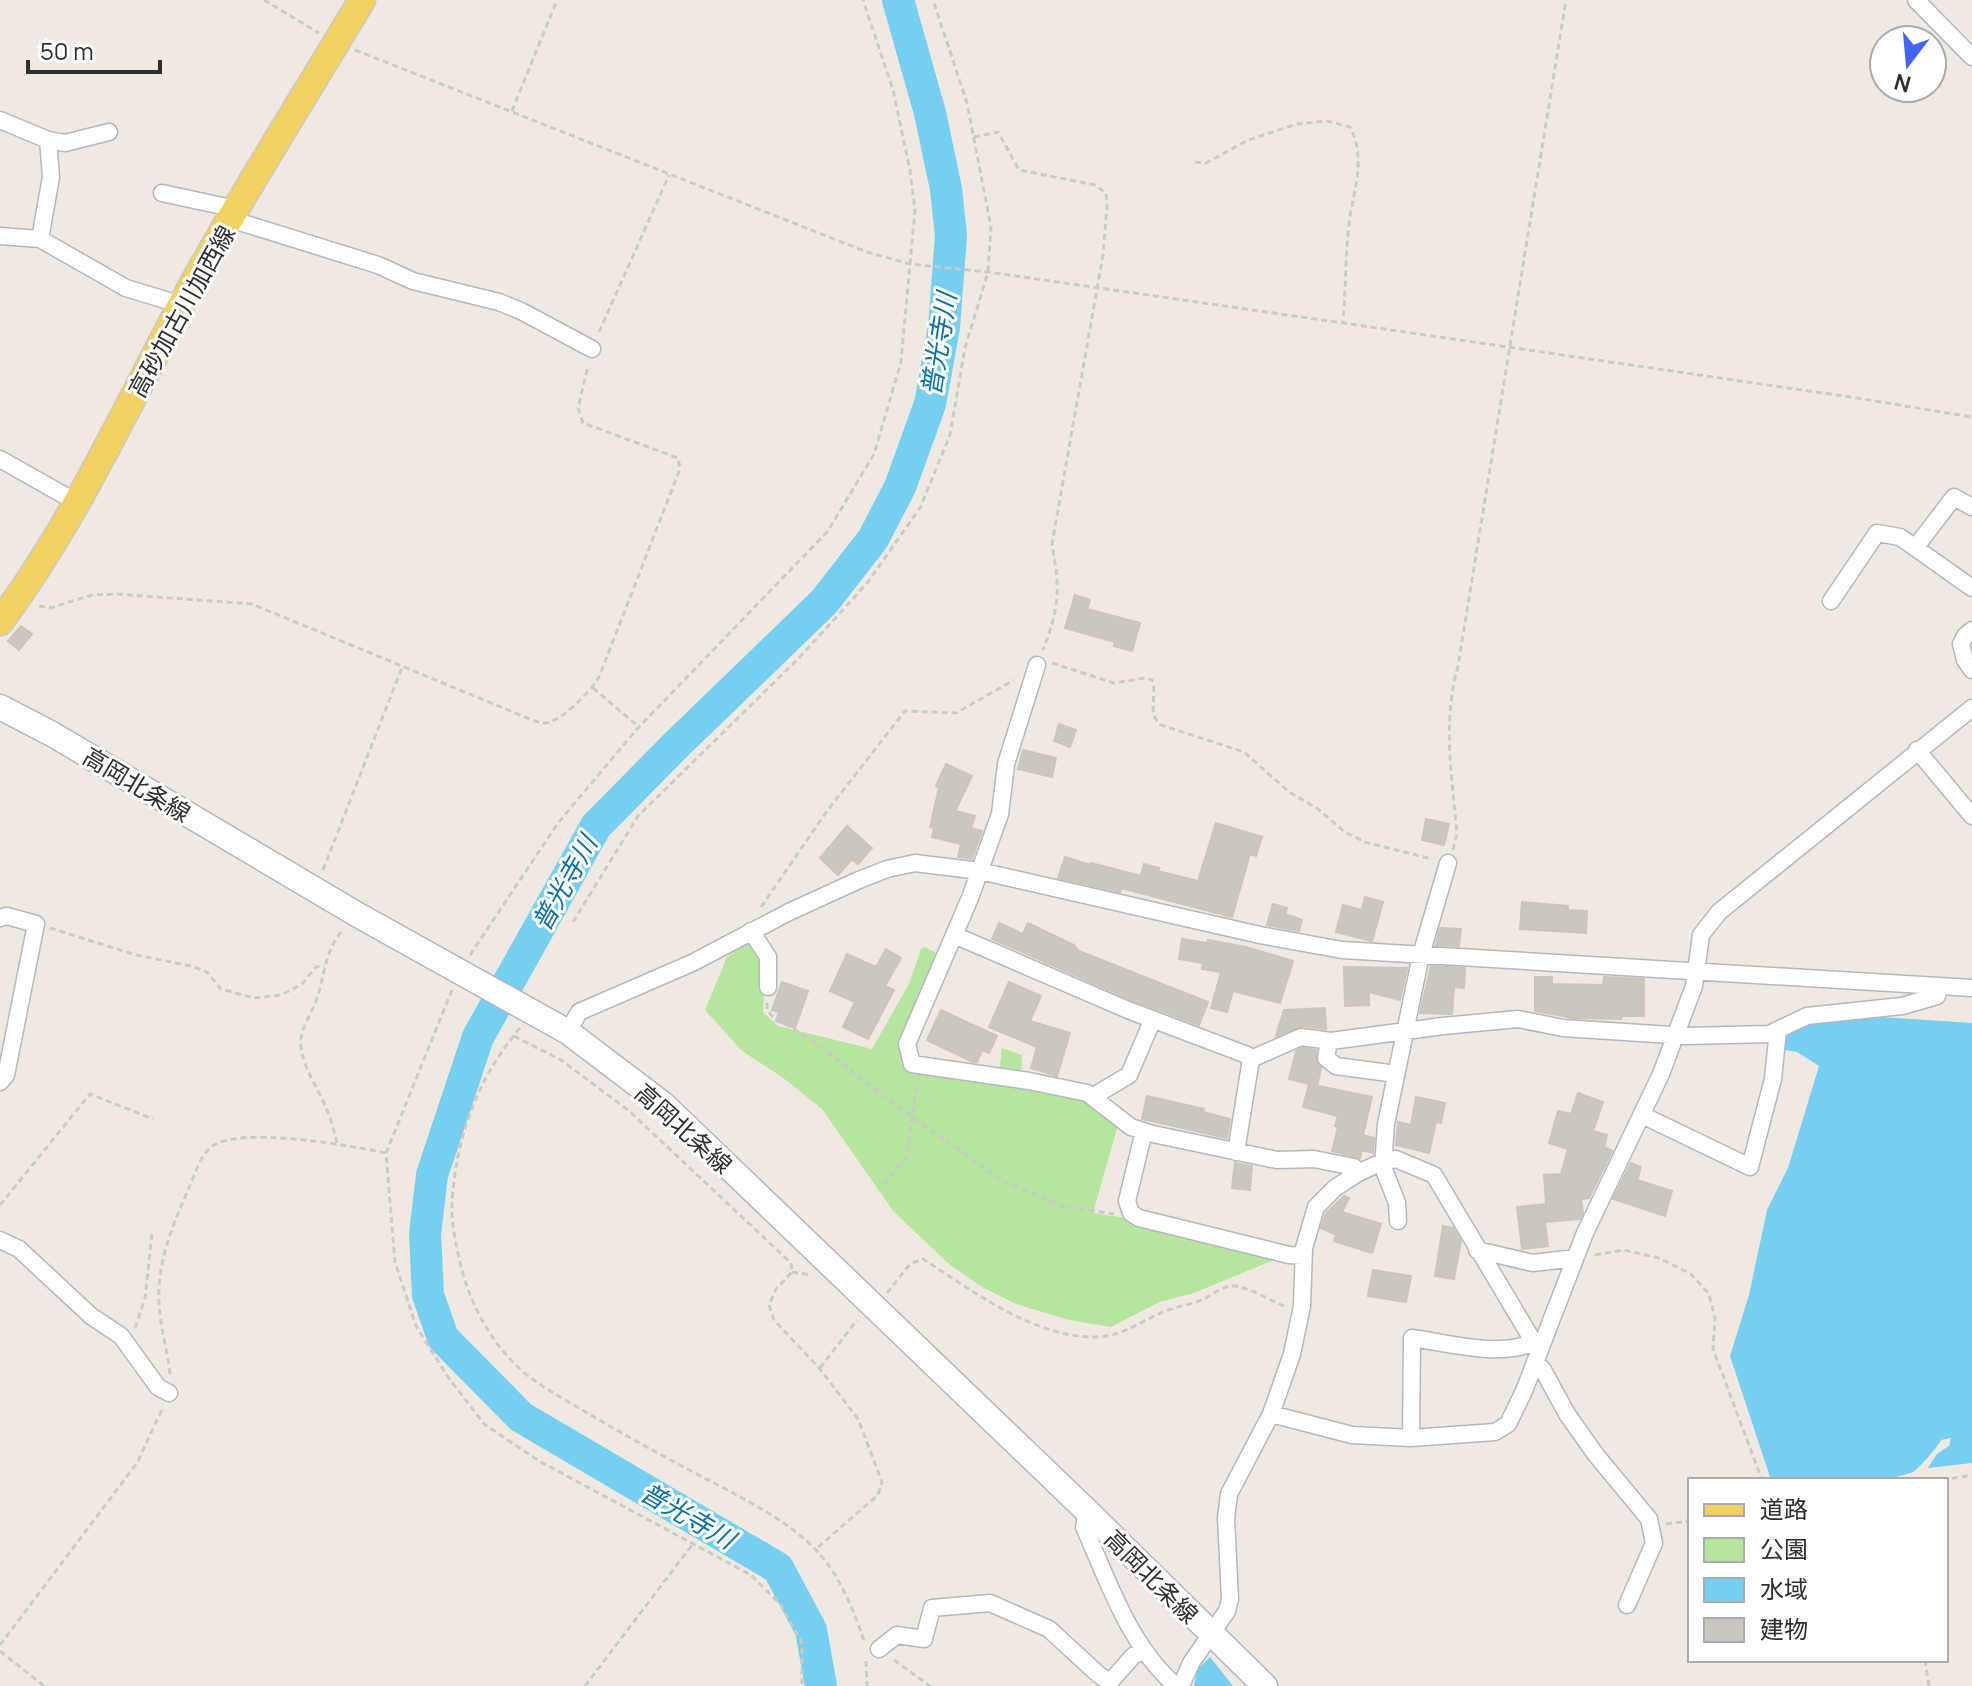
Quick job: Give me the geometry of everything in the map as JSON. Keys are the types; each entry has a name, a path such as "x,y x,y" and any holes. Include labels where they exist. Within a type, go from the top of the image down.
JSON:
{"main road":[{"name":"高砂加古川加西線","path":"8,611 76,502 233,214 362,0"},
{"name":"高岡北条線","path":"0,707 52,734 358,915 568,1032 663,1104 1265,1686"}],"street":[{"path":"1916,0 1972,57"},
{"path":"0,120 48,140 65,143 109,132"},
{"path":"40,239 51,177 48,140"},
{"path":"162,193 233,214 378,265 413,281 499,302 592,349"},
{"path":"0,236 40,239 126,288 182,305"},
{"path":"0,459 76,502"},
{"path":"1915,548 1954,497 1972,507"},
{"path":"1831,601 1877,533 1900,537 1972,588"},
{"path":"1972,630 1961,644 1965,660 1972,670"},
{"path":"1037,665 1006,764 1000,814 980,871 907,1044 912,1064 1087,1093 1123,1122 1144,1131 1277,1160 1314,1159 1354,1167 1358,1173"},
{"path":"1271,1414 1352,1435 1411,1438 1495,1432 1508,1424 1575,1258 1678,1034 1697,971 1701,935 1719,912 1972,708"},
{"path":"1917,750 1972,816"},
{"path":"568,1032 579,1012 692,963 751,931 887,869 915,863 980,871 1260,935 1342,950 1972,988"},
{"path":"1398,1221 1397,1203 1384,1161 1386,1124 1421,955 1448,863"},
{"path":"0,918 7,916 36,924 6,1075 0,1082"},
{"path":"751,931 768,957 768,987"},
{"path":"954,935 1251,1059 1301,1037 1329,1041 1518,1019 1563,1028 1687,1036 1769,1034 1807,1016 1902,1006 1937,996 1939,986"},
{"path":"1092,1097 1129,1075 1153,1019"},
{"path":"1642,1115 1750,1167 1773,1079 1778,1030"},
{"path":"1329,1041 1326,1058 1336,1066 1396,1074"},
{"path":"1236,1152 1251,1059"},
{"path":"1144,1131 1127,1201 1133,1214 1303,1256"},
{"path":"1087,1511 1084,1527 1127,1622 1144,1650 1179,1686 1227,1611 1230,1599 1226,1518 1229,1494 1271,1414 1292,1354 1300,1314 1303,1256 1316,1207 1335,1188 1358,1173 1396,1159 1434,1175 1536,1351 1567,1414 1649,1519 1654,1543 1627,1605"},
{"path":"0,1240 19,1249 91,1316 124,1339 158,1387 169,1393"},
{"path":"1477,1250 1533,1263 1575,1258"},
{"path":"1411,1438 1412,1338 1493,1348 1524,1346 1536,1351"},
{"path":"869,1649 897,1635 924,1639 932,1608 990,1603 1049,1629 1110,1682 1133,1656 1144,1650"}],"path":[{"path":"264,0 337,43 867,252 913,264 976,270 1343,323 1972,417"},
{"path":"512,111 557,0"},
{"path":"802,1686 802,1643 781,1605 751,1575 528,1454 484,1424 448,1377 416,1326 395,1262 386,1153 466,973 558,823 639,727 828,531 874,454 901,362 913,264 915,210 893,90 863,0"},
{"path":"573,922 638,816 809,647 868,582 920,508 950,435 965,348 988,272 991,227 967,103 933,0"},
{"path":"974,137 998,132 1019,170 1095,185 1106,193 1103,255 1052,544 1059,585 1056,616 1040,659 1114,683 1145,678 1152,680 1152,712 1161,725 1244,752 1289,792 1318,809 1346,833 1368,843 1448,863 1457,833 1447,729 1451,693 1461,651 1566,0"},
{"path":"1195,162 1206,163 1248,140 1297,124 1327,121 1350,127 1355,137 1359,176 1349,223 1343,323"},
{"path":"8,611 50,608 92,595 117,594 252,604 545,724 558,719 593,688 680,469 678,458 583,423 578,408 592,349 669,175"},
{"path":"315,889 403,665"},
{"path":"751,931 752,921 827,811 905,711 956,713 1037,665"},
{"path":"593,688 639,727"},
{"path":"337,1143 328,1112 304,1060 301,1040 336,938 358,915"},
{"path":"36,924 136,955 191,966 207,972 221,989 254,998 281,995 302,984 316,967 324,966"},
{"path":"768,987 767,1009 772,1016 819,1045 1002,1181 1062,1206 1128,1216 1133,1214"},
{"path":"528,1009 487,1073 469,1114 455,1168 450,1216 463,1275 480,1318 511,1360 546,1388 632,1440 758,1506 816,1549 840,1585 869,1649 867,1686"},
{"path":"513,1035 561,1060 628,1110 791,1263 792,1272 776,1289 769,1305 774,1320 820,1369 858,1419 882,1482 878,1495 816,1549"},
{"path":"884,1184 906,1157 920,1065"},
{"path":"0,1205 90,1094 153,1119"},
{"path":"44,1686 0,1648 137,1463 172,1387 159,1311 161,1271 169,1234 201,1162 212,1147 229,1141 264,1137 337,1143 386,1153"},
{"path":"124,1339 136,1327 145,1298 152,1234"},
{"path":"1575,1258 1624,1250 1659,1258 1691,1274 1709,1294 1715,1318 1713,1349 1761,1478"},
{"path":"820,1369 910,1264 923,1259 959,1285 1003,1310 1047,1328 1094,1337 1125,1332 1162,1313 1204,1299 1222,1288 1235,1286 1300,1314"},
{"path":"1948,1479 1972,1475"},
{"path":"1651,1527 1688,1521"},
{"path":"585,1686 692,1545"},
{"path":"869,1649 930,1686"},
{"path":"1925,1662 1929,1686"}],"green space":[{"path":"749,941 766,958 763,1012 778,1026 872,1049 909,984 921,949 924,947 935,952 937,958 908,1065 998,1080 1002,1048 1022,1055 1021,1084 1088,1097 1118,1125 1093,1213 1131,1219 1276,1259 1194,1293 1159,1302 1111,1327 1069,1320 1016,1304 982,1287 949,1264 894,1212 822,1109 782,1077 742,1051 705,1010 727,957"}],"water":[{"path":"1865,1016 1972,1023 1972,1463 1928,1468 1937,1454 1949,1446 1951,1438 1941,1440 1916,1470 1898,1476 1770,1478 1730,1356 1749,1295 1767,1210 1788,1168 1819,1066 1797,1052 1785,1050 1786,1039 1802,1025"},
{"path":"1210,1657 1233,1686 1194,1686 1197,1670"}],"building":[{"path":"1075,595 1090,600 1087,609 1140,623 1132,651 1114,646 1115,642 1065,628"},
{"path":"21,626 32,634 19,650 8,641"},
{"path":"1059,724 1076,730 1070,747 1054,741"},
{"path":"1023,750 1056,758 1052,777 1018,769"},
{"path":"946,764 972,776 955,811 975,816 971,828 982,831 972,859 958,857 961,844 932,837 934,828 930,827 939,788 936,786"},
{"path":"1426,819 1449,824 1444,845 1422,840"},
{"path":"1216,823 1262,837 1256,856 1250,854 1232,917 1121,888 1120,892 1058,878 1065,857 1141,876 1144,864 1159,868 1158,871 1198,881"},
{"path":"847,826 872,848 858,864 852,859 838,875 820,858"},
{"path":"1365,897 1383,902 1372,941 1336,932 1343,905 1362,910"},
{"path":"1522,902 1587,911 1586,933 1520,929"},
{"path":"1273,904 1287,908 1285,914 1302,920 1299,931 1267,925"},
{"path":"999,923 1023,934 1028,923 1074,945 1079,951 1208,1002 1199,1025 1132,1000 992,939"},
{"path":"1440,928 1461,929 1459,946 1436,945"},
{"path":"1182,939 1246,947 1293,961 1280,1003 1233,991 1227,1012 1211,1008 1221,972 1202,969 1203,963 1179,959"},
{"path":"886,949 901,958 885,986 894,990 868,1039 843,1027 855,1002 830,991 847,954 876,967"},
{"path":"1431,966 1465,968 1464,988 1454,987 1452,1014 1420,1013"},
{"path":"1344,967 1407,968 1400,1000 1369,992 1369,1005 1345,1006"},
{"path":"1535,977 1552,977 1552,984 1603,985 1604,977 1644,979 1644,1016 1573,1018 1535,1011"},
{"path":"782,982 808,991 795,1028 776,1021 779,1012 772,1010"},
{"path":"1009,982 1041,996 1030,1021 1070,1033 1057,1076 1031,1068 1037,1047 989,1027"},
{"path":"1325,1008 1326,1029 1302,1026 1276,1036 1284,1010"},
{"path":"941,1010 997,1036 989,1053 982,1050 977,1062 973,1062 927,1040"},
{"path":"1303,1048 1316,1050 1316,1061 1321,1068 1317,1086 1289,1079 1296,1051"},
{"path":"1309,1084 1372,1097 1363,1135 1374,1138 1373,1153 1362,1150 1360,1158 1332,1151 1338,1116 1303,1107"},
{"path":"1578,1093 1603,1102 1593,1131 1607,1135 1604,1147 1612,1151 1589,1198 1581,1199 1583,1213 1580,1219 1545,1222 1548,1246 1522,1249 1517,1207 1546,1204 1544,1175 1561,1174 1568,1149 1549,1143 1558,1111 1571,1114"},
{"path":"1147,1096 1204,1109 1203,1112 1230,1119 1227,1138 1142,1119"},
{"path":"1416,1097 1445,1103 1441,1123 1436,1122 1429,1153 1396,1145 1398,1122 1411,1125"},
{"path":"1235,1163 1252,1166 1250,1190 1232,1188"},
{"path":"1631,1163 1641,1167 1637,1180 1672,1191 1665,1216 1613,1199"},
{"path":"1344,1196 1349,1198 1342,1212 1381,1224 1372,1253 1334,1241 1336,1235 1321,1228 1326,1213"},
{"path":"1443,1226 1453,1228 1461,1241 1454,1279 1435,1276"},
{"path":"1373,1270 1411,1276 1406,1302 1368,1296"}],"waterway":[{"name":"普光寺川","path":"821,1686 811,1630 778,1568 521,1417 443,1338 428,1295 425,1234 432,1175 478,1037 596,826 824,602 873,539 900,487 930,404 944,327 951,236 946,189 930,113 898,0"}]}
